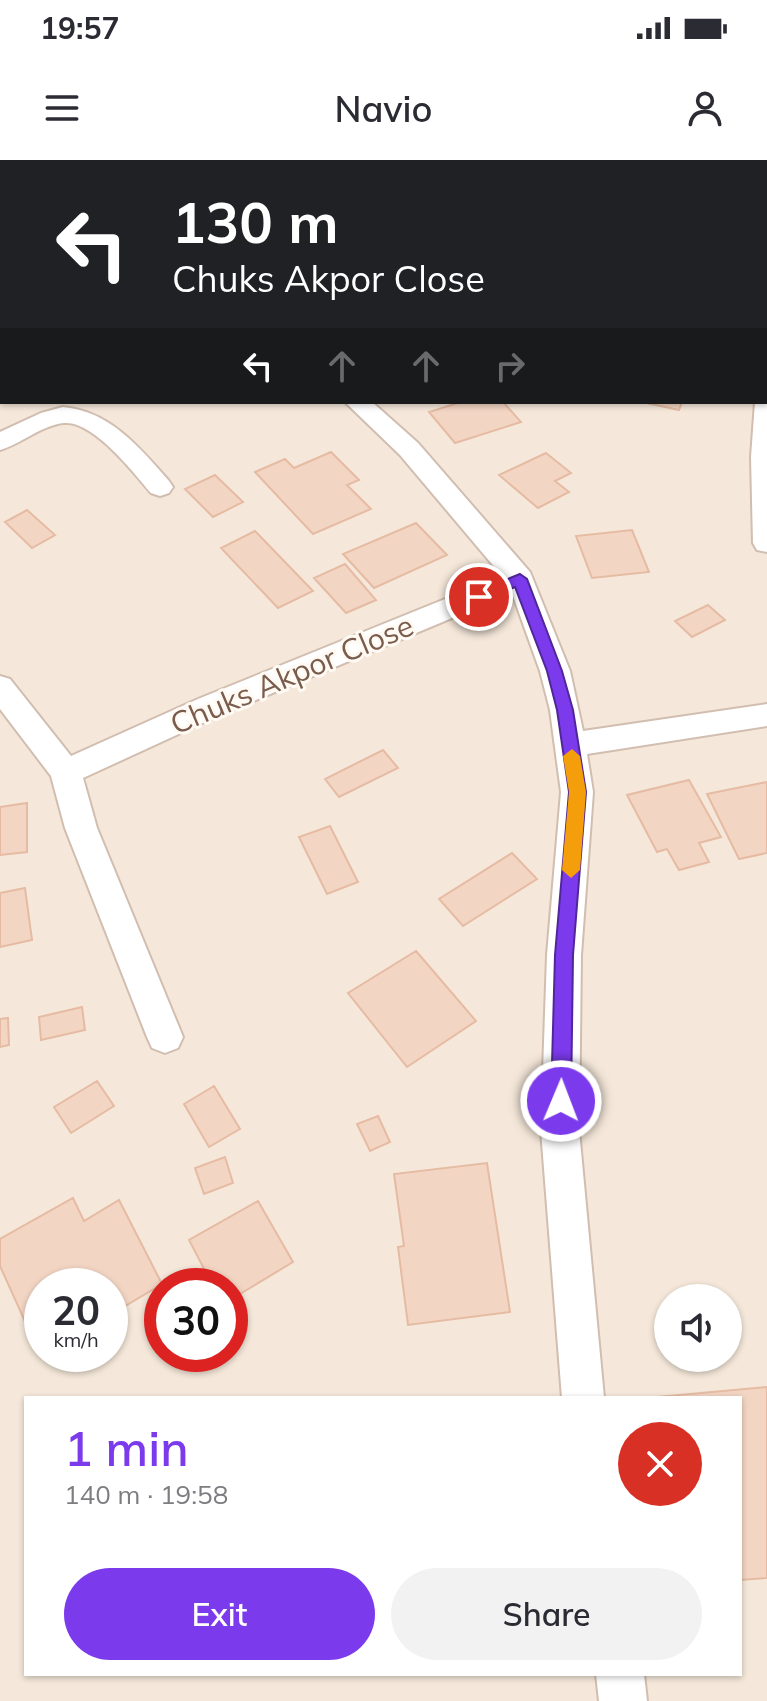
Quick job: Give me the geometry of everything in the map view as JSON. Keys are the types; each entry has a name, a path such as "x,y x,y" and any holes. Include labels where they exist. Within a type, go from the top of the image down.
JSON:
{"street":[{"path":"365,404 409,449 520,579 555,671 577,792 564,955 560,1130 583,1396"},
{"path":"767,404 764,457 767,543"},
{"path":"0,442 63,414 93,422 135,458 160,487"},
{"name":"Chuks Akpor Close","path":"66,772 209,707 520,579"},
{"path":"0,687 66,772 81,828 165,1037"},
{"path":"570,745 767,715"},
{"path":"620,1676 623,1701"}],"shaded area":[{"path":"0,404 767,404 767,1701 0,1701"}],"building":[{"path":"455,404 505,404 521,422 455,443 429,412"},
{"path":"651,404 681,404 679,410"},
{"path":"331,452 359,480 347,485 371,509 313,534 255,472 285,459 294,468"},
{"path":"546,453 571,473 555,481 569,492 538,508 499,475"},
{"path":"215,475 243,502 213,517 185,489"},
{"path":"27,510 55,535 32,548 5,522"},
{"path":"416,523 447,555 374,588 343,554"},
{"path":"632,530 649,572 592,578 576,536"},
{"path":"255,531 313,591 278,608 221,548"},
{"path":"345,564 376,600 346,613 314,578"},
{"path":"708,605 725,620 692,637 675,621"},
{"path":"383,750 398,768 339,797 325,779"},
{"path":"689,780 721,837 699,843 709,862 679,870 667,849 657,852 627,795"},
{"path":"767,782 767,853 739,859 707,794"},
{"path":"27,803 27,852 0,855 0,807"},
{"path":"330,826 358,882 327,894 299,837"},
{"path":"512,853 537,879 463,926 439,899"},
{"path":"25,888 32,940 0,947 0,893"},
{"path":"416,951 476,1021 407,1067 348,993"},
{"path":"82,1007 85,1030 41,1040 39,1017"},
{"path":"8,1018 9,1045 0,1047 0,1019"},
{"path":"97,1081 114,1106 71,1133 54,1107"},
{"path":"214,1086 240,1129 209,1147 184,1104"},
{"path":"378,1116 390,1142 370,1151 357,1124"},
{"path":"225,1157 233,1183 204,1194 195,1168"},
{"path":"487,1163 510,1312 408,1325 398,1247 404,1246 394,1174"},
{"path":"73,1198 84,1221 119,1200 154,1268 144,1268 144,1295 128,1304 128,1268 24,1268 24,1319 0,1266 0,1239"},
{"path":"258,1201 293,1262 248,1289 248,1268 204,1268 189,1240"},
{"path":"767,1387 767,1578 742,1580 742,1396 668,1396"}],"slow traffic":[{"path":"571,870 577,792 572,756"}],"route":[{"path":"479,597 520,579 555,671 565,710 577,792 564,955 561,1101"}]}
